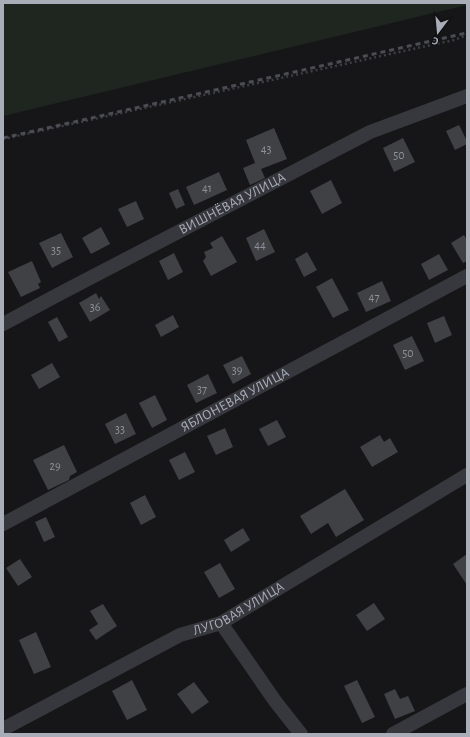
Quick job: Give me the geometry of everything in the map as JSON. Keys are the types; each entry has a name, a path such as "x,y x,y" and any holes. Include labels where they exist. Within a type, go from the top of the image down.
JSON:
{"street":[{"name":"ВИШНЁВАЯ УЛИЦА","path":"3,324 370,132 467,96"},
{"name":"ЯБЛОНЕВАЯ УЛИЦА","path":"3,524 467,276"},
{"name":"ЛУГОВАЯ УЛИЦА","path":"3,729 180,635 221,623 467,475"},
{"path":"221,623 275,701 301,734"},
{"path":"393,734 467,694"}],"path":[{"path":"3,139 454,40 467,35"}],"shaded area":[{"path":"3,3 467,3 467,5 3,116"}],"building":[{"path":"459,125 467,144 455,150 446,131"},
{"path":"274,128 287,159 261,169 265,178 250,185 243,168 255,163 246,140"},
{"path":"403,138 415,162 394,172 383,148"},
{"path":"219,172 227,190 194,205 186,187"},
{"path":"331,180 342,203 322,214 310,191"},
{"path":"178,189 185,205 176,209 169,193"},
{"path":"136,201 144,219 127,227 118,209"},
{"path":"101,227 110,244 91,254 82,238"},
{"path":"264,229 275,252 256,261 246,238"},
{"path":"61,233 73,257 52,268 39,243"},
{"path":"464,235 467,240 467,261 463,263 451,243"},
{"path":"222,236 237,262 211,276 203,261 206,257 204,252 213,248 210,243"},
{"path":"307,252 317,270 304,277 295,259"},
{"path":"174,253 183,272 168,280 159,261"},
{"path":"439,254 448,270 429,280 421,264"},
{"path":"32,261 41,282 38,284 40,288 21,297 8,272"},
{"path":"332,278 349,310 333,318 316,287"},
{"path":"382,281 391,301 366,312 357,293"},
{"path":"96,293 99,299 101,296 110,310 90,322 79,303"},
{"path":"173,315 179,327 161,337 155,325"},
{"path":"444,316 452,335 435,343 427,323"},
{"path":"57,317 68,337 59,342 48,322"},
{"path":"412,336 424,361 405,370 393,345"},
{"path":"242,356 251,374 233,384 223,365"},
{"path":"52,363 60,377 39,389 31,375"},
{"path":"208,374 217,393 196,403 187,385"},
{"path":"155,395 167,420 152,428 139,403"},
{"path":"126,413 136,434 115,444 105,424"},
{"path":"277,420 286,437 268,446 259,429"},
{"path":"225,428 233,447 216,455 207,436"},
{"path":"380,435 384,442 390,438 398,452 372,467 360,447"},
{"path":"64,445 77,472 70,476 69,480 48,490 33,460"},
{"path":"185,452 195,472 179,480 169,460"},
{"path":"345,489 364,520 336,537 328,523 311,534 300,516"},
{"path":"145,495 156,517 141,525 130,503"},
{"path":"46,517 55,537 44,542 35,522"},
{"path":"243,528 250,540 231,552 224,540"},
{"path":"467,554 467,585 453,564"},
{"path":"20,559 32,577 18,586 6,568"},
{"path":"220,563 235,589 219,598 204,572"},
{"path":"374,603 385,619 367,631 356,615"},
{"path":"103,604 117,626 96,640 89,630 98,624 90,611"},
{"path":"36,632 51,667 34,674 19,640"},
{"path":"132,680 147,710 127,720 112,691"},
{"path":"357,680 375,717 362,723 344,686"},
{"path":"194,682 209,702 192,714 177,694"},
{"path":"395,689 400,699 408,696 415,711 395,719 384,694"}],"railway":[{"path":"3,138 467,33"}]}
